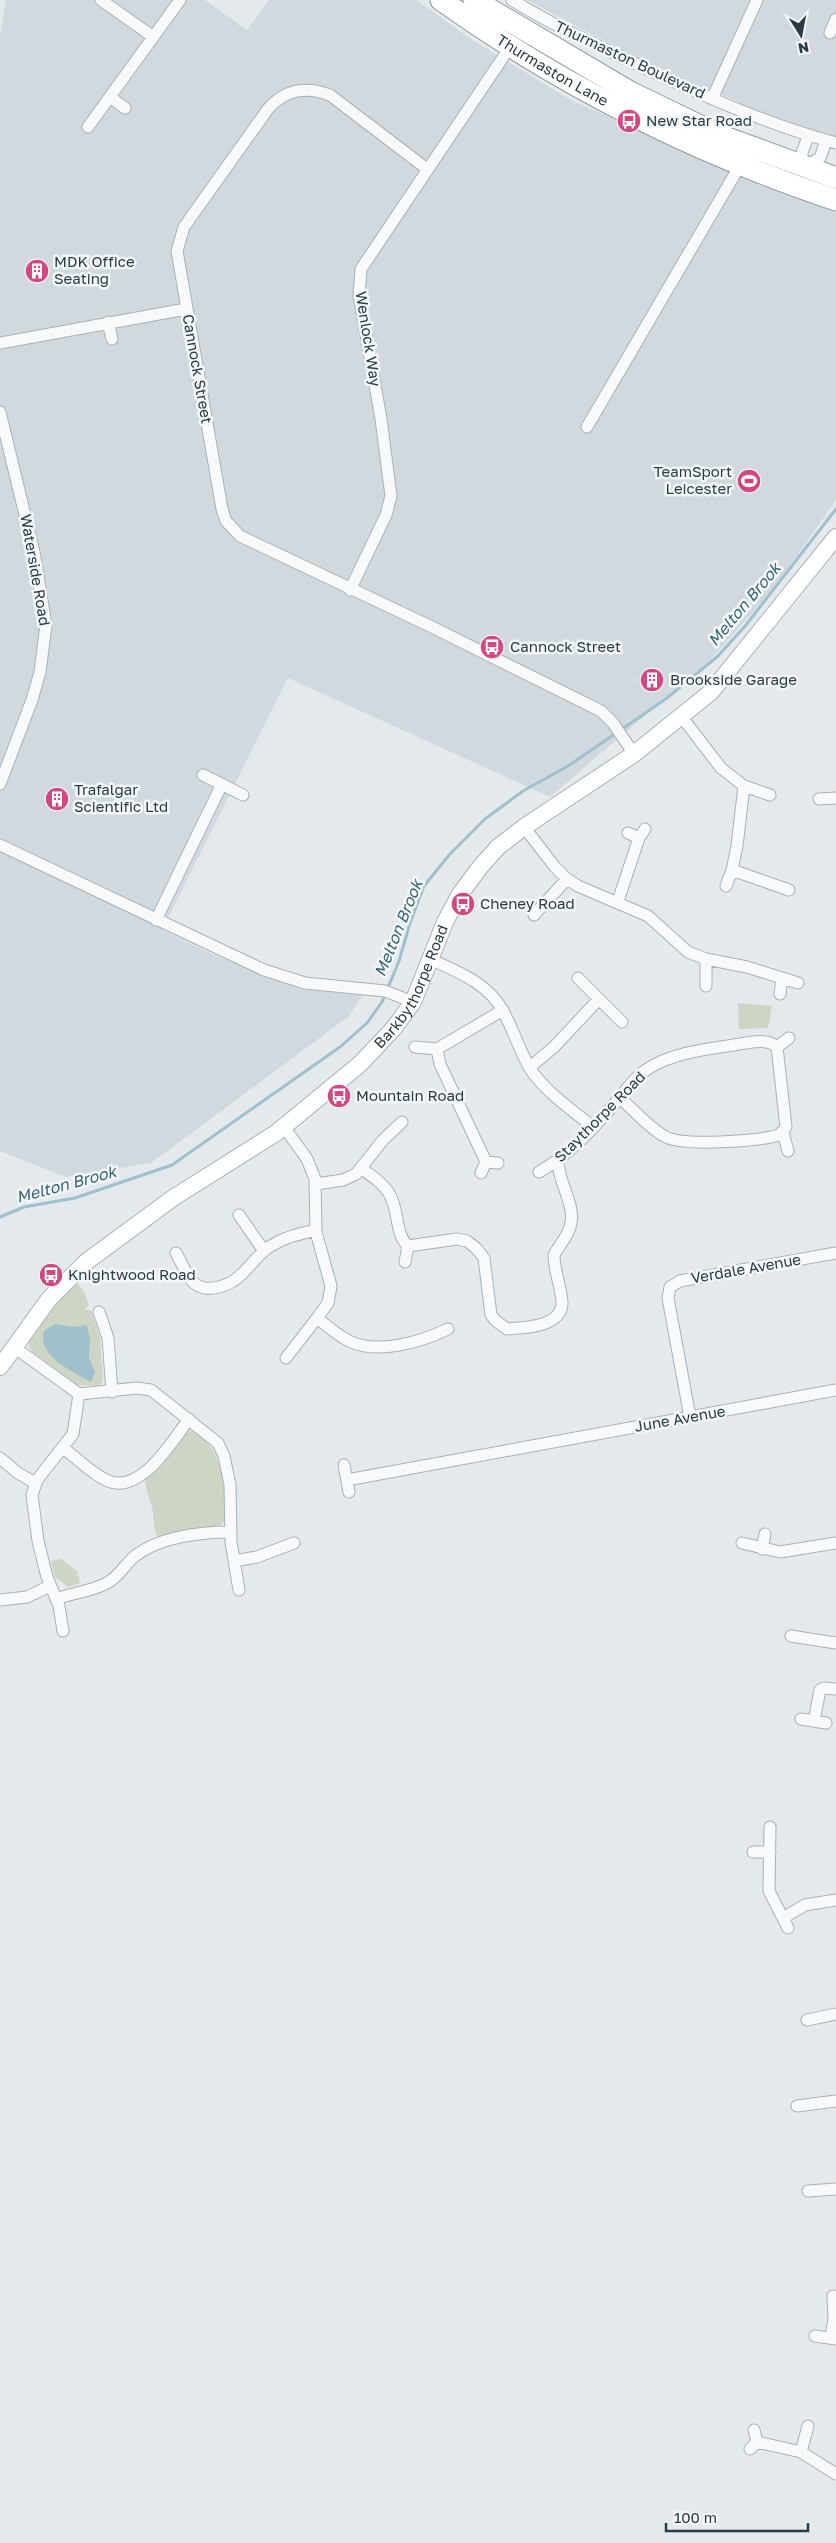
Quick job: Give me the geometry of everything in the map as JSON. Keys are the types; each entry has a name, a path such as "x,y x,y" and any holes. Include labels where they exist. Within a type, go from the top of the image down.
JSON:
{"highway":[{"name":"Thurmaston Lane","path":"440,0 510,48 625,112 740,166 798,176 836,178"},
{"name":"Thurmaston Lane","path":"474,0 493,13 630,92 719,135 748,146 836,200"}],"street":[{"path":"101,0 152,36"},
{"path":"88,127 152,36 180,0"},
{"name":"Thurmaston Boulevard","path":"513,0 564,30 712,99 808,136 831,142"},
{"path":"712,99 746,20 757,0"},
{"path":"493,13 513,32 514,40 510,48"},
{"path":"830,33 836,19"},
{"name":"Wenlock Way","path":"350,590 386,516 391,496 381,419 359,295 361,268 510,48"},
{"name":"Cannock Street","path":"427,168 330,95 316,90 302,89 277,99 180,236 177,251 222,509 226,520 240,536 350,590 434,628 601,711 613,723 634,754"},
{"path":"110,97 126,108"},
{"path":"798,176 802,153 808,136"},
{"path":"798,176 820,158 831,142"},
{"path":"587,426 740,166 748,146"},
{"path":"0,343 186,309"},
{"path":"108,322 112,339"},
{"name":"Waterside Road","path":"0,412 34,552 46,625 40,672 32,700 0,784"},
{"name":"Barkbythorpe Road","path":"0,1368 56,1291 86,1262 173,1198 284,1127 360,1064 385,1039 430,959 445,922 460,894 498,847 524,826 634,754 711,692 836,537"},
{"path":"681,716 721,768 744,786 770,795"},
{"path":"203,775 243,795"},
{"path":"156,920 222,784"},
{"path":"726,886 732,870 737,846 744,786"},
{"path":"819,798 836,798"},
{"path":"524,826 554,867 567,879 578,886 618,901 648,916 688,952 706,959 747,967 798,983"},
{"path":"618,901 642,834 628,833"},
{"path":"0,845 264,970 293,981 378,991 406,999"},
{"path":"732,870 788,890"},
{"path":"534,915 567,879"},
{"path":"430,959 475,980 495,1000 503,1010 530,1067 547,1088 593,1126"},
{"path":"706,959 706,986"},
{"path":"578,978 622,1022"},
{"path":"780,994 782,979"},
{"path":"530,1067 554,1047 599,999"},
{"path":"415,1047 437,1049 503,1010"},
{"path":"620,1098 663,1136 675,1141 772,1137 783,1132 786,1127 778,1047 789,1038"},
{"name":"Staythorpe Road","path":"539,1172 558,1162 620,1098 637,1077 650,1067 671,1058 763,1041 772,1042 778,1047"},
{"path":"437,1049 440,1064 492,1162 481,1173"},
{"path":"316,1184 343,1180 362,1169 384,1140 402,1122"},
{"path":"284,1127 307,1159 316,1184 316,1230 332,1286 328,1304 293,1354"},
{"path":"783,1132 788,1150"},
{"path":"384,1140 393,1148"},
{"path":"408,1246 457,1239 467,1241 484,1258 486,1288 491,1315 496,1321 507,1329 548,1322 560,1312 562,1303 554,1255 567,1236 572,1218 559,1176 558,1162"},
{"path":"362,1169 382,1184 390,1194 396,1208 401,1235 408,1246 405,1262"},
{"path":"237,1212 264,1251"},
{"path":"176,1253 189,1283 209,1288 222,1286 241,1275 264,1251 288,1237 316,1230"},
{"name":"Verdale Avenue","path":"690,1417 668,1298 670,1287 680,1281 836,1253"},
{"path":"105,1318 112,1392"},
{"path":"317,1318 347,1340 358,1344 382,1346 408,1336 448,1329"},
{"path":"14,1347 79,1394 137,1388 150,1390 213,1438 223,1452 230,1489 230,1532 239,1590"},
{"name":"June Avenue","path":"347,1480 522,1443 690,1417 836,1390"},
{"path":"63,1630 37,1533 32,1495 35,1483 74,1431 79,1394"},
{"path":"63,1448 109,1482 131,1482 143,1476 189,1419"},
{"path":"0,1458 18,1474 35,1483"},
{"path":"344,1465 349,1492"},
{"path":"56,1599 105,1585 114,1579 134,1556 156,1544 186,1537 230,1532"},
{"path":"762,1549 765,1534"},
{"path":"234,1561 284,1552 294,1543"},
{"path":"742,1543 762,1549 789,1552 836,1543"},
{"path":"0,1600 27,1597 50,1586"},
{"path":"791,1636 836,1643"},
{"path":"814,1721 820,1690 836,1688"},
{"path":"801,1719 826,1723"},
{"path":"770,1827 769,1891 786,1923 805,1905 836,1900"},
{"path":"752,1852 770,1852"},
{"path":"807,2020 836,2013 833,2002"},
{"path":"803,2102 836,2101"},
{"path":"808,2191 820,2185 836,2189"},
{"path":"816,2336 833,2338 833,2296"},
{"path":"801,2452 808,2426"},
{"path":"754,2430 754,2445 801,2452 836,2474"}],"shaded area":[{"path":"6,0 205,0 247,30 269,0 416,0 474,41 571,100 760,183 836,213 836,500 775,587 711,659 550,797 288,678 162,930 218,957 300,989 363,995 348,1017 151,1163 66,1177 0,1151 0,37"},
{"path":"527,0 836,0 836,148 732,99 655,68"}],"green space":[{"path":"738,1003 772,1006 768,1028 739,1029"},
{"path":"76,1281 84,1292 89,1305 84,1310 91,1310 100,1337 103,1380 100,1386 77,1385 33,1352 29,1345 36,1327"},
{"path":"189,1431 202,1438 210,1446 219,1465 224,1487 224,1521 221,1525 157,1536 145,1480 184,1433"},
{"path":"61,1559 77,1571 80,1583 68,1587 55,1577 51,1561"}],"water":[{"path":"55,1324 74,1327 87,1325 90,1340 89,1358 95,1372 91,1382 58,1362 46,1348 43,1340 44,1331"}],"waterway":[{"name":"Melton Brook","path":"0,1217 24,1207 75,1198 172,1165 340,1047 367,1023 382,1002 399,961 410,923 424,886 449,855 485,819 523,791 568,766 667,698 718,656 746,625 836,509"}],"place":[{"name":"New Star Road","path":"629,121"},
{"name":"MDK Office Seating","path":"37,271"},
{"name":"TeamSport Leicester","path":"749,481"},
{"name":"Cannock Street","path":"492,647"},
{"name":"Brookside Garage","path":"652,680"},
{"name":"Trafalgar Scientific Ltd","path":"57,799"},
{"name":"Cheney Road","path":"463,904"},
{"name":"Mountain Road","path":"339,1096"},
{"name":"Knightwood Road","path":"51,1275"}]}
